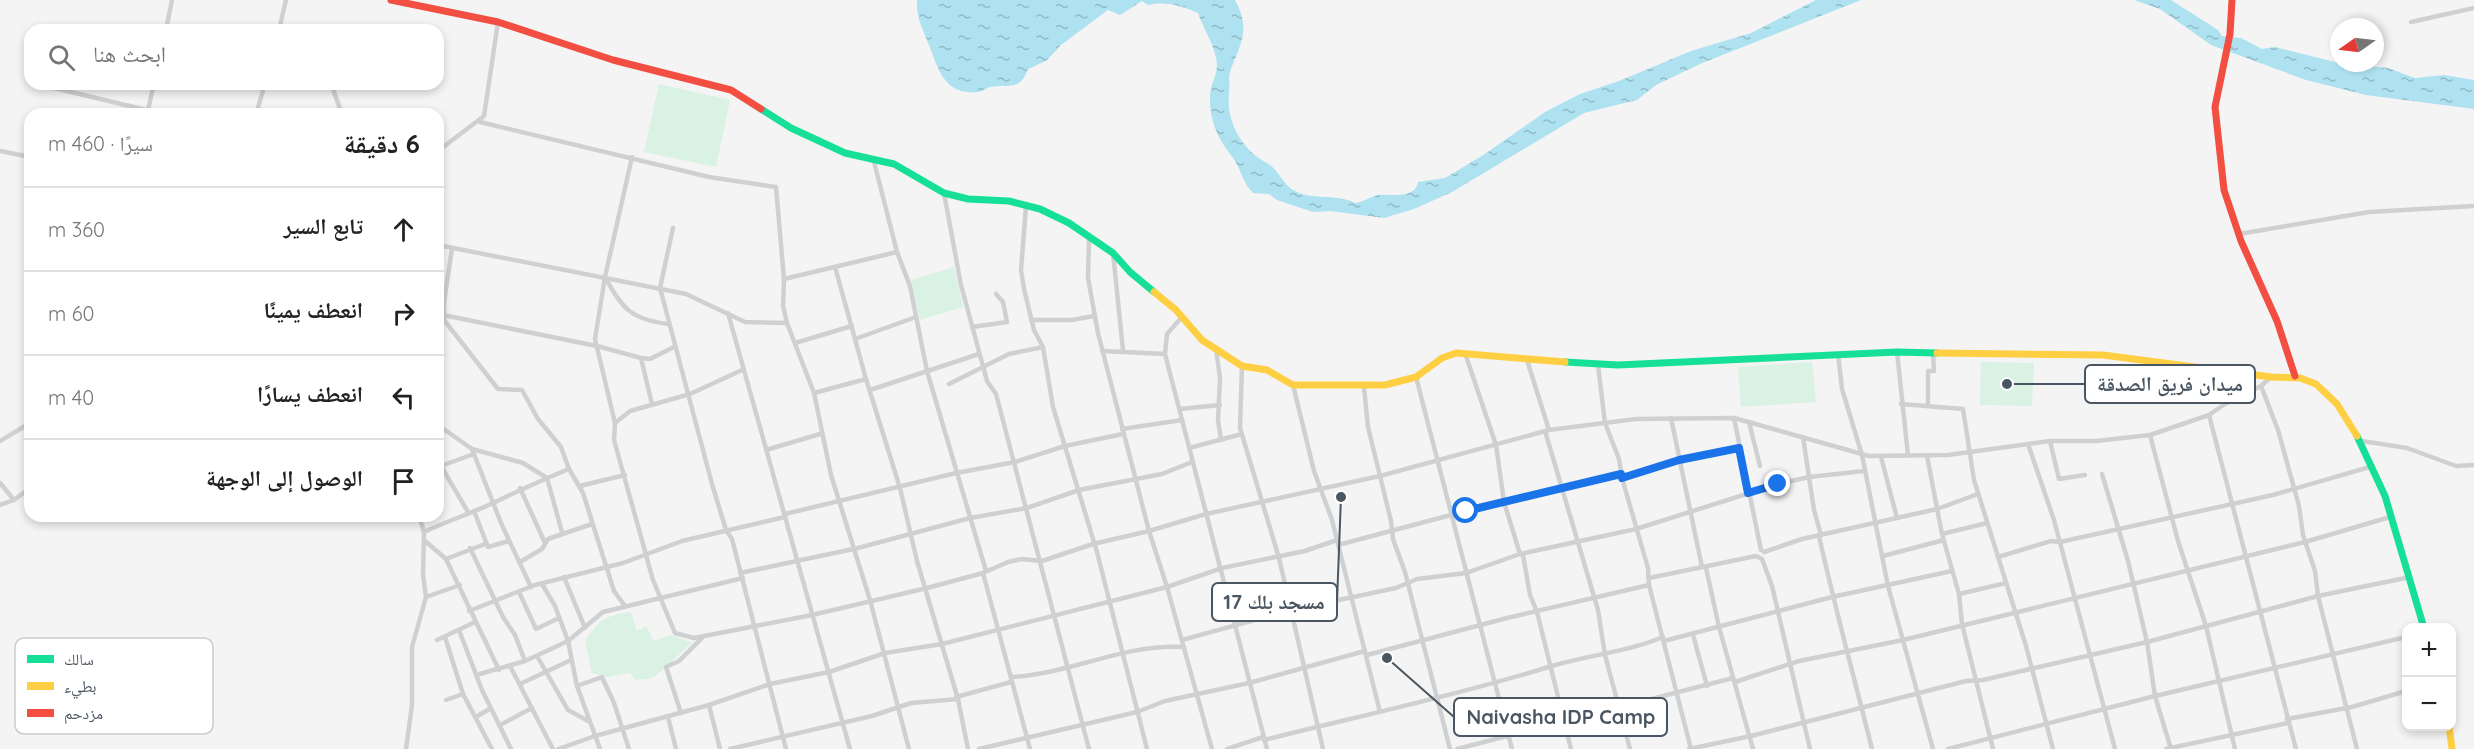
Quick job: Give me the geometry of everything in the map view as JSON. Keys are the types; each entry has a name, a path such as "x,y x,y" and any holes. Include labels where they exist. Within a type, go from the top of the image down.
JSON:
{"street":[{"path":"167,24 172,0"},
{"path":"280,24 286,0"},
{"path":"392,0 498,22 614,60 731,90 791,128 845,153 894,164 944,193 968,199 1009,201 1069,223 1089,239 1113,253 1130,272 1182,317 1202,340 1242,366 1267,370 1293,385 1364,387 1416,377 1450,354 1465,353 1598,365 1897,352 2103,355 2271,377 2295,376 2315,384 2344,415 2362,441 2373,466 2423,623"},
{"path":"2232,0 2230,34 2215,107 2223,162 2223,190 2239,234 2277,321 2295,376"},
{"path":"2410,22 2474,8"},
{"path":"444,147 480,122 484,116 498,22"},
{"path":"62,90 132,108"},
{"path":"149,108 153,90"},
{"path":"258,108 263,90"},
{"path":"333,90 340,108"},
{"path":"480,122 709,177 776,188 784,279 783,306 787,323 814,393 820,434 870,600 909,749"},
{"path":"0,151 24,156"},
{"path":"632,157 605,277 595,339 615,423 614,440 653,580 663,599 675,633 702,638 927,588 1022,559 1042,561 1092,544 1149,531 1206,514 1320,487 1380,476 1547,431 1605,423 1671,418 1734,418 1862,455 1927,456 2050,441 2096,441 2150,435 2209,416 2224,404 2261,386 2271,377"},
{"path":"873,158 897,252 910,286 927,371 970,518 1030,749"},
{"path":"944,193 961,285 987,381 996,394 1015,462 1089,749"},
{"path":"1026,206 1021,270 1032,320 1042,347 1053,407 1079,490 1148,749"},
{"path":"2239,234 2369,212 2474,206"},
{"path":"673,228 660,288 674,347 690,394 726,530 732,539 743,578 786,749"},
{"path":"1089,239 1088,278 1102,351 1149,531 1212,749"},
{"path":"444,246 686,294 740,320 754,324 787,323"},
{"path":"444,308 452,249"},
{"path":"784,279 897,252"},
{"path":"1113,253 1123,350"},
{"path":"835,267 866,380 900,488 917,561 927,588 957,698 968,749"},
{"path":"605,277 620,304 633,316 668,324"},
{"path":"972,327 1007,322 1003,302 996,294"},
{"path":"728,313 742,370 850,749"},
{"path":"444,315 597,346 641,358 650,359 674,347"},
{"path":"1032,320 1072,320 1094,316"},
{"path":"855,339 916,317"},
{"path":"1182,317 1167,334 1165,354 1222,568 1248,683 1267,749"},
{"path":"444,318 447,327 496,387 502,390 522,390 538,419 561,447 569,469 580,486 614,591 625,606"},
{"path":"795,343 852,326"},
{"path":"949,384 1009,354 1042,347"},
{"path":"1216,349 1220,378 1218,420 1221,440"},
{"path":"1102,351 1123,350 1165,354"},
{"path":"1897,352 1908,455"},
{"path":"1465,353 1496,445 1504,502 1522,555 1530,595 1537,612 1571,749"},
{"path":"870,390 979,354"},
{"path":"1838,354 1842,389 1862,455 1888,586 1933,749"},
{"path":"1928,405 1928,372 1934,371 1933,354"},
{"path":"641,358 652,404"},
{"path":"1527,360 1594,600 1605,655 1630,749"},
{"path":"1598,365 1605,423 1619,459 1621,476 1648,568 1649,585 1690,749 1751,736 1860,706 2147,642 2318,596 2410,577"},
{"path":"1242,366 1242,434 1279,558 1323,749"},
{"path":"615,423 630,411 690,394 742,370"},
{"path":"1416,377 1450,515 1461,544 1466,573 1512,749"},
{"path":"814,393 866,380"},
{"path":"1293,385 1314,471 1337,542 1380,712"},
{"path":"2261,386 2278,430 2299,506 2305,542 2314,571 2318,596 2356,749"},
{"path":"1364,387 1368,427 1391,530 1406,572 1407,585 1438,696 1450,749"},
{"path":"1901,404 1963,409 1968,452 1978,494 2016,611 2053,749"},
{"path":"1180,409 1220,405"},
{"path":"2209,416 2296,749"},
{"path":"1671,418 1690,511 1753,749"},
{"path":"1734,418 1748,493 1763,551 1762,559 1778,611 1788,664 1810,749"},
{"path":"469,611 531,587 605,568 726,530 956,473 1015,462 1122,431 1182,420"},
{"path":"1749,422 1760,466"},
{"path":"0,441 24,427"},
{"path":"444,430 473,452 523,463 547,478 562,532"},
{"path":"766,450 820,434"},
{"path":"1189,448 1242,434"},
{"path":"2150,435 2206,626 2235,749"},
{"path":"1803,437 1814,510 1832,597 1848,649 1872,749"},
{"path":"2050,441 2059,479 2085,475"},
{"path":"2362,441 2407,448 2456,466 2474,465"},
{"path":"2028,444 2060,542 2115,749"},
{"path":"558,749 594,736 709,705 770,684 829,672 885,654 942,645 1053,614 1167,587 1222,568 1279,558 1679,460 1739,448"},
{"path":"444,465 473,452"},
{"path":"473,452 508,541 531,587"},
{"path":"1927,456 1942,534 1959,594 1962,624 1993,749"},
{"path":"1881,457 1897,518"},
{"path":"740,573 912,534 970,518 1026,508 1079,490 1162,474 1192,462"},
{"path":"1998,557 2051,541 2060,542 2174,518 2231,502 2257,499 2373,466"},
{"path":"424,532 493,503 520,488 569,469"},
{"path":"1182,640 1291,610 1407,585 1418,579 1466,573 1522,555 1636,529 1748,493 1809,477 1864,471"},
{"path":"444,473 471,511 485,544 491,548 508,541"},
{"path":"2102,474 2133,582 2147,642 2155,696 2169,749 2199,740 2232,736 2402,692"},
{"path":"580,486 625,475"},
{"path":"0,483 14,500"},
{"path":"520,488 545,543"},
{"path":"0,505 14,500 24,492"},
{"path":"1649,578 1756,556 1774,547 1937,509 1978,494"},
{"path":"1457,749 1676,691 1734,680 1848,649 1903,640 2133,582 2305,542 2390,517"},
{"path":"406,749 412,705 412,647 426,597 423,574 425,541 421,522"},
{"path":"1942,534 1987,522"},
{"path":"520,562 542,549 548,538 592,524"},
{"path":"1883,556 1944,540"},
{"path":"425,541 446,559 499,670"},
{"path":"446,559 485,544"},
{"path":"470,548 515,635 525,661"},
{"path":"1756,556 1762,559"},
{"path":"1227,749 1263,738 1495,684 1550,667 1663,639 1693,635 1832,597 1952,571"},
{"path":"564,577 585,628"},
{"path":"476,675 525,661 568,641 603,612 743,578"},
{"path":"1959,594 2006,583"},
{"path":"542,584 568,641 577,686 600,749"},
{"path":"426,597 460,585"},
{"path":"979,749 1137,712 1165,701 1248,683 1649,585"},
{"path":"519,592 536,629 559,618"},
{"path":"437,640 475,622"},
{"path":"459,630 476,675 511,748 502,749"},
{"path":"1693,635 1707,686"},
{"path":"445,637 463,694 492,749"},
{"path":"681,713 666,667 680,661 702,638"},
{"path":"1948,749 1990,736 1999,737 2155,696 2402,638"},
{"path":"730,749 782,735 843,724 919,702 957,698 1011,679 1068,668 1148,647 1184,647"},
{"path":"537,656 545,674 568,710 588,720"},
{"path":"520,684 571,660"},
{"path":"510,666 553,749"},
{"path":"577,686 602,678 629,749"},
{"path":"446,700 463,694"},
{"path":"709,705 720,749"},
{"path":"476,717 491,708"},
{"path":"500,725 532,708"},
{"path":"668,717 676,749"},
{"path":"2450,731 2452,749"}],"green space":[{"path":"659,84 730,100 716,167 644,152"},
{"path":"954,267 963,307 920,320 911,280"},
{"path":"1812,362 1816,402 1741,407 1738,367"},
{"path":"1981,362 2034,363 2032,406 1980,405"},
{"path":"631,612 637,631 646,626 654,641 671,635 692,643 653,678 636,680 630,673 608,677 592,673 585,641 599,623 609,617"}],"water":[{"path":"917,0 1235,0 1243,20 1243,36 1229,78 1230,114 1237,133 1250,150 1271,166 1293,190 1308,195 1340,198 1355,203 1379,195 1408,193 1413,191 1418,182 1445,178 1485,154 1545,112 1580,94 1619,81 1691,51 1751,33 1816,0 1861,0 1700,64 1656,85 1637,100 1584,113 1452,192 1414,209 1384,218 1330,211 1313,212 1277,200 1269,194 1253,193 1219,137 1213,122 1210,96 1217,65 1212,45 1198,13 1174,5 1148,5 1142,1 1120,15 1108,10 1061,45 1046,61 1028,69 1017,84 990,87 980,92 967,92 957,90 950,85 939,71 920,23"},
{"path":"2134,0 2171,0 2218,30 2222,36 2241,38 2262,49 2275,47 2330,61 2330,72 2384,72 2384,68 2415,78 2444,75 2474,80 2474,109 2366,95 2306,80 2211,45 2160,9"}],"traffic: fast":[{"path":"761,109 791,128 845,153 894,164 944,193 968,199 1009,201 1040,209 1069,223 1113,253 1130,272 1154,292"},
{"path":"1565,362 1618,365 1897,352 1937,353"},
{"path":"2357,436 2385,496 2423,623"}],"traffic: slow":[{"path":"1154,292 1176,310 1202,340 1242,366 1267,370 1293,385 1385,385 1416,377 1442,358 1456,353 1565,362"},
{"path":"1937,353 2103,355 2271,377 2300,378 2316,384 2337,404 2357,436"},
{"path":"2450,731 2452,749"}],"traffic: jam":[{"path":"391,0 498,22 613,60 731,90 761,109"},
{"path":"2232,0 2230,34 2215,107 2224,190 2241,241 2277,321 2295,376"}],"place":[{"name":"ميدان فريق الصدقة","path":"2007,384"},
{"name":"مسجد بلك 17","path":"1341,497"},
{"name":"Naivasha IDP Camp","path":"1387,658"}],"route":[{"path":"1466,511 1621,474 1622,478 1679,460 1739,448 1748,493 1778,484"}]}
